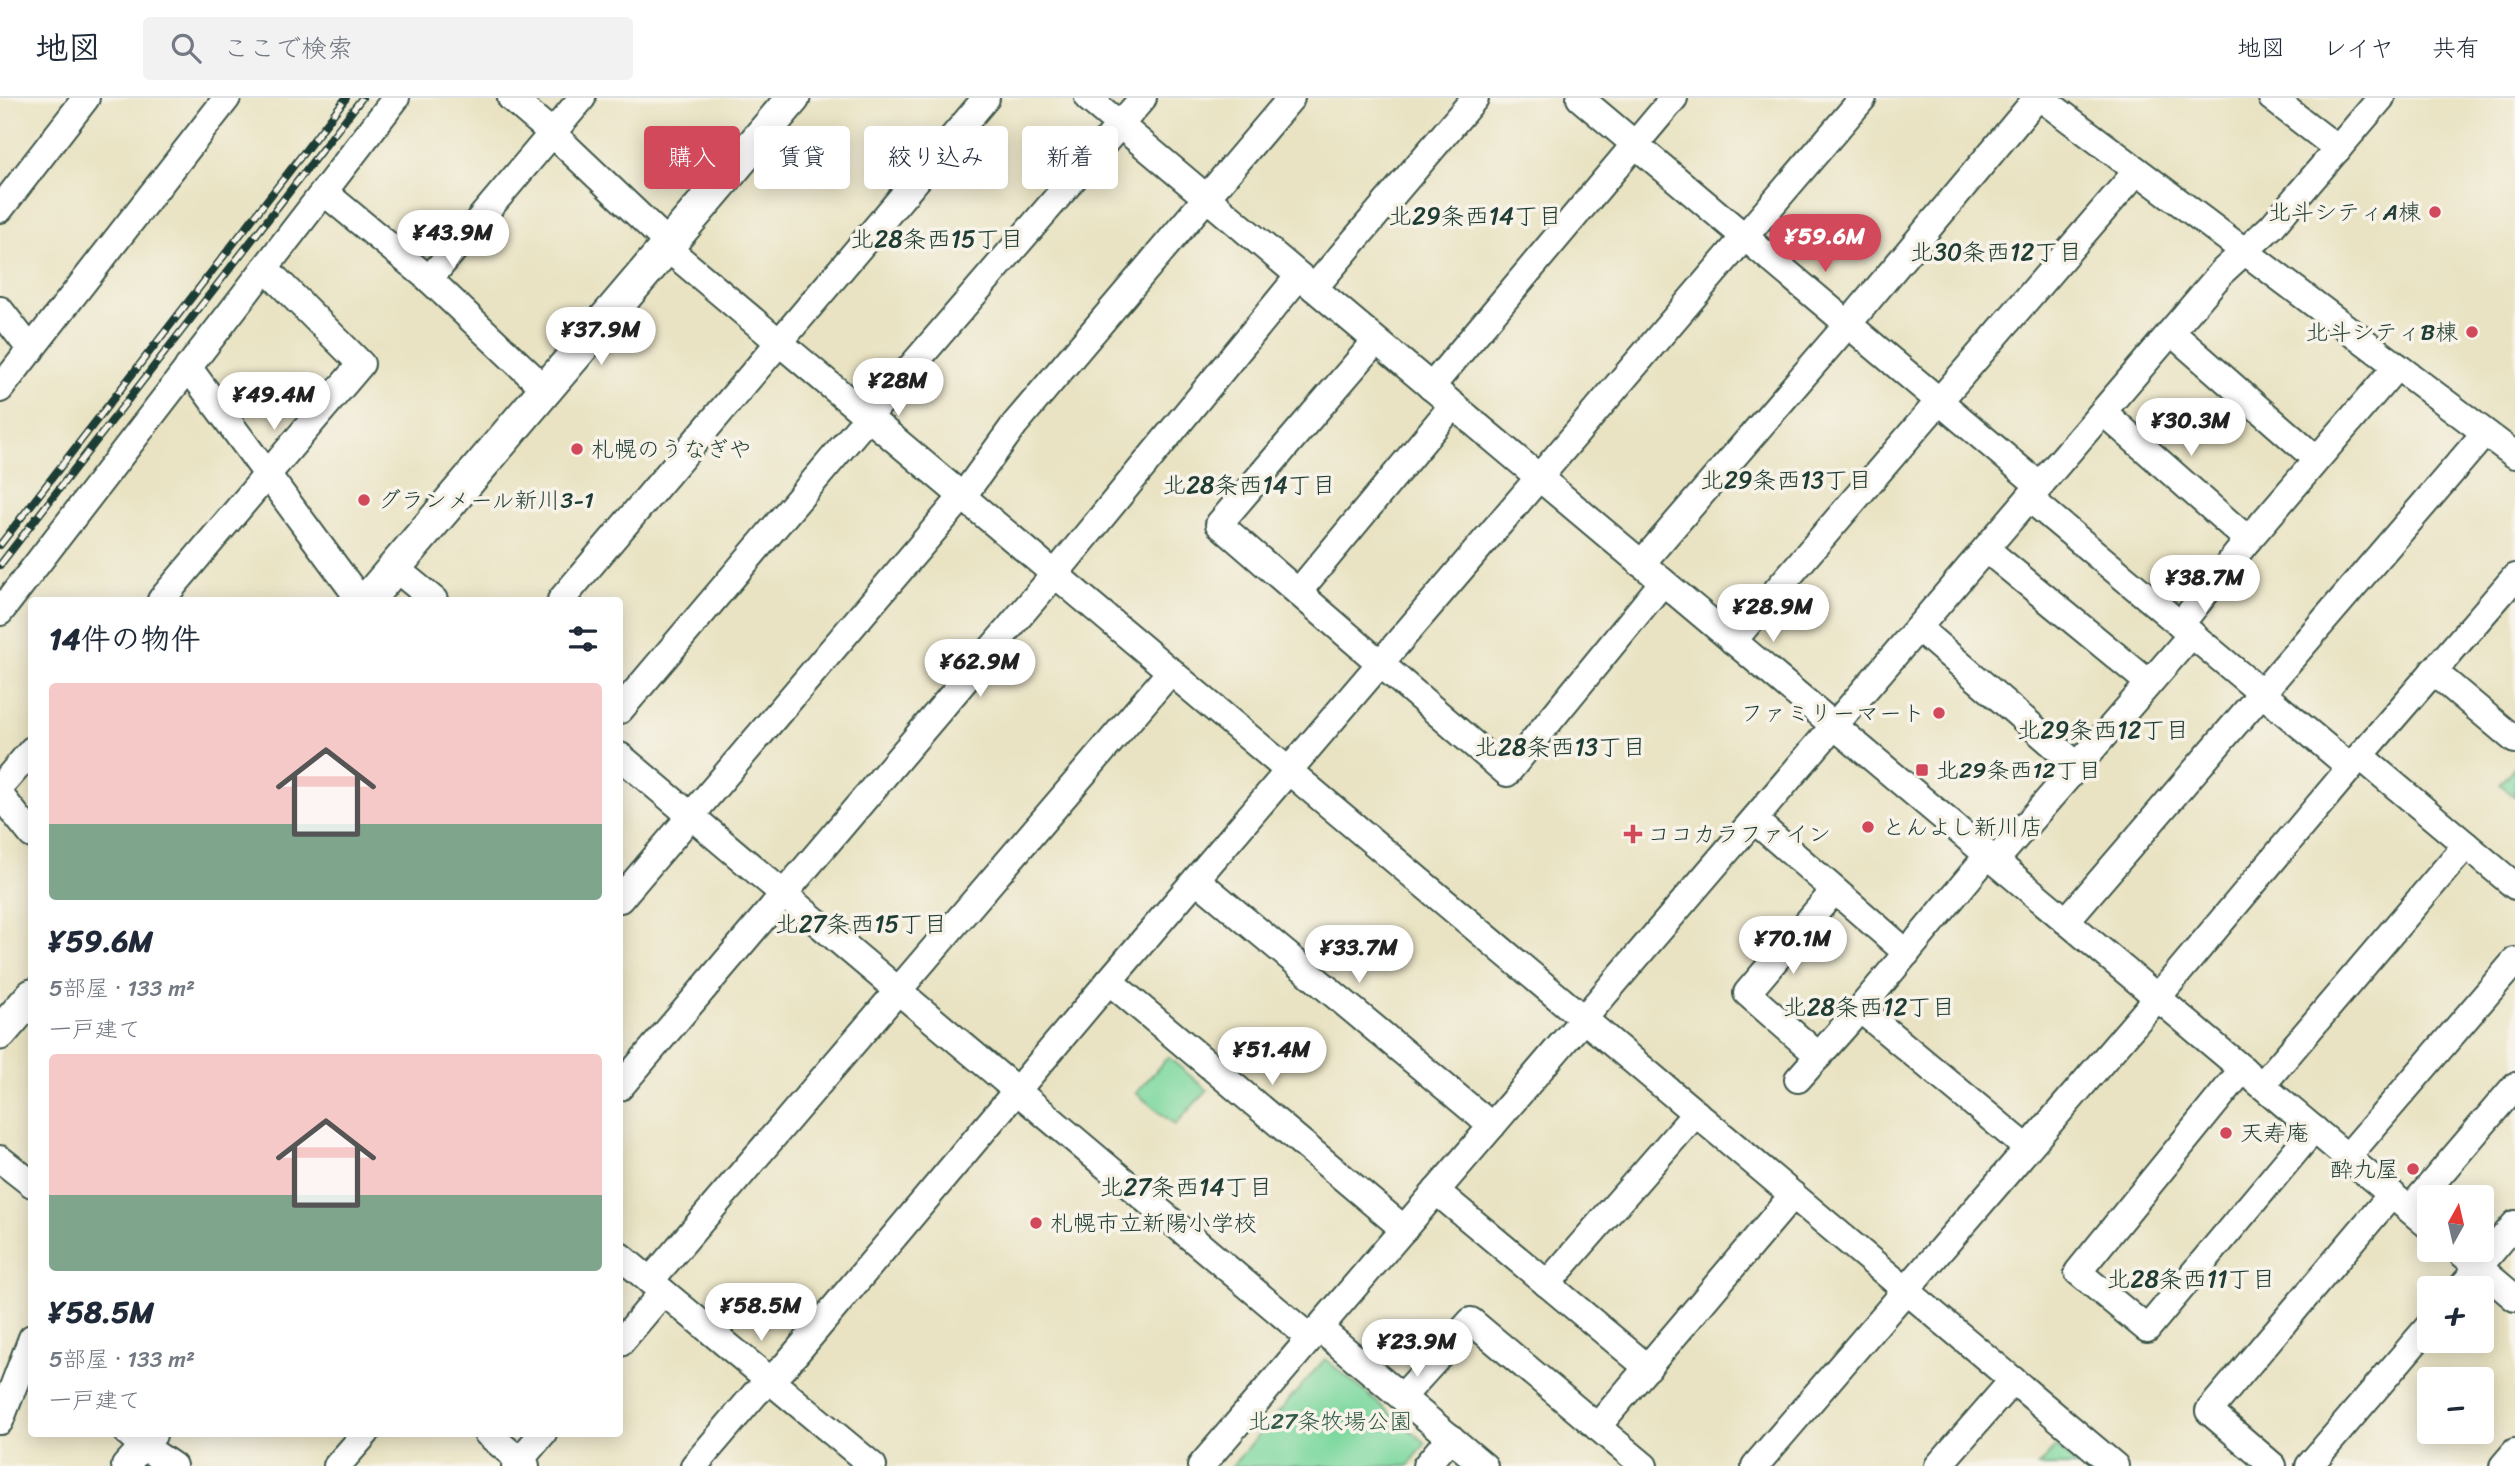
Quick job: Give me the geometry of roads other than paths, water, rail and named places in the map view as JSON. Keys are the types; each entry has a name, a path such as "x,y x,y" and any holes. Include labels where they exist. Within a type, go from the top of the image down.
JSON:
{"main road":[{"path":"370,597 793,98"},
{"path":"0,1033 28,1001"}],"street":[{"path":"0,209 86,98"},
{"path":"0,389 227,98"},
{"path":"0,612 396,98"},
{"path":"511,98 552,133 668,245 779,342 1584,1018 2110,1465"},
{"path":"429,279 582,98"},
{"path":"564,597 986,98"},
{"path":"1088,98 2410,1210"},
{"path":"623,706 1143,98"},
{"path":"623,895 963,496 1015,424 1291,98"},
{"path":"623,1083 1055,573 1307,282 1475,98"},
{"path":"1580,98 1938,401 2186,630 2262,693 2466,845 2515,886"},
{"path":"1431,387 1674,98"},
{"path":"694,1466 755,1394 786,1365 1109,981 1863,98"},
{"path":"1641,564 2039,98 2515,455"},
{"path":"2272,98 2338,149"},
{"path":"1201,1466 2223,271 2272,226 2381,98"},
{"path":"1733,641 2137,171"},
{"path":"324,192 429,279 546,390"},
{"path":"164,597 361,364 265,268"},
{"path":"0,310 31,350"},
{"path":"2171,332 2316,459"},
{"path":"1376,341 1219,524 1507,773 1663,582"},
{"path":"1798,1079 2149,683 2248,540 2397,366"},
{"path":"188,367 358,597"},
{"path":"1299,591 1453,405"},
{"path":"2103,412 2248,540"},
{"path":"2066,921 2485,433"},
{"path":"1986,549 2149,683"},
{"path":"395,568 430,597"},
{"path":"1755,1466 2157,998 2355,761 2433,671 2511,591"},
{"path":"1918,628 2078,766"},
{"path":"623,1338 657,1287 899,991 1171,671"},
{"path":"2433,671 2515,740"},
{"path":"0,787 28,755"},
{"path":"623,759 1018,1091 1315,1333 1402,1397 1484,1466"},
{"path":"0,794 28,830"},
{"path":"1754,820 1907,953"},
{"path":"2314,1129 2147,1329 2078,1272 2252,1077 2466,845"},
{"path":"1196,880 1492,1126"},
{"path":"1819,1056 1747,993 1834,891"},
{"path":"2347,1157 2515,961"},
{"path":"1109,981 1404,1229"},
{"path":"1860,1009 2027,1148"},
{"path":"2273,1466 2209,1411 2410,1210 2515,1086"},
{"path":"1547,1284 1696,1113"},
{"path":"0,1159 28,1181"},
{"path":"1436,1191 1648,1368"},
{"path":"1597,1427 1793,1195"},
{"path":"2471,1276 2515,1224"},
{"path":"623,1259 873,1466"},
{"path":"2473,1262 2515,1298"},
{"path":"1402,1397 1471,1321 1644,1466"},
{"path":"2309,1466 2417,1340"},
{"path":"3,1402 28,1347"},
{"path":"1938,1466 2012,1380"},
{"path":"337,1466 362,1437"},
{"path":"491,1437 520,1464 540,1437"},
{"path":"1426,1466 1450,1437"},
{"path":"137,1445 173,1466"},
{"path":"2503,1466 2515,1452"}],"railway":[{"path":"0,545 346,98"},
{"path":"0,565 362,98"}],"place":[{"name":"北斗シティA棟","path":"2435,212"},
{"name":"北斗シティB棟","path":"2472,332"},
{"name":"札幌のうなぎや","path":"577,449"},
{"name":"グランメール新川3-1","path":"364,500"},
{"name":"ファミリーマート","path":"1939,713"},
{"name":"北29条西12丁目","path":"1922,770"},
{"name":"とんよし新川店","path":"1868,827"},
{"name":"ココカラファイン","path":"1633,834"},
{"name":"天寿庵","path":"2226,1133"},
{"name":"酔九屋","path":"2413,1169"},
{"name":"札幌市立新陽小学校","path":"1036,1223"}],"district":[{"name":"北29条西14丁目","path":"1475,216"},
{"name":"北28条西15丁目","path":"937,239"},
{"name":"北30条西12丁目","path":"1996,252"},
{"name":"北29条西13丁目","path":"1786,480"},
{"name":"北28条西14丁目","path":"1249,485"},
{"name":"北29条西12丁目","path":"2103,730"},
{"name":"北28条西13丁目","path":"1560,747"},
{"name":"北27条西15丁目","path":"861,924"},
{"name":"北28条西12丁目","path":"1869,1007"},
{"name":"北27条西14丁目","path":"1186,1187"},
{"name":"北28条西11丁目","path":"2191,1279"}],"park label":[{"name":"北27条牧場公園","path":"1330,1421"}]}
